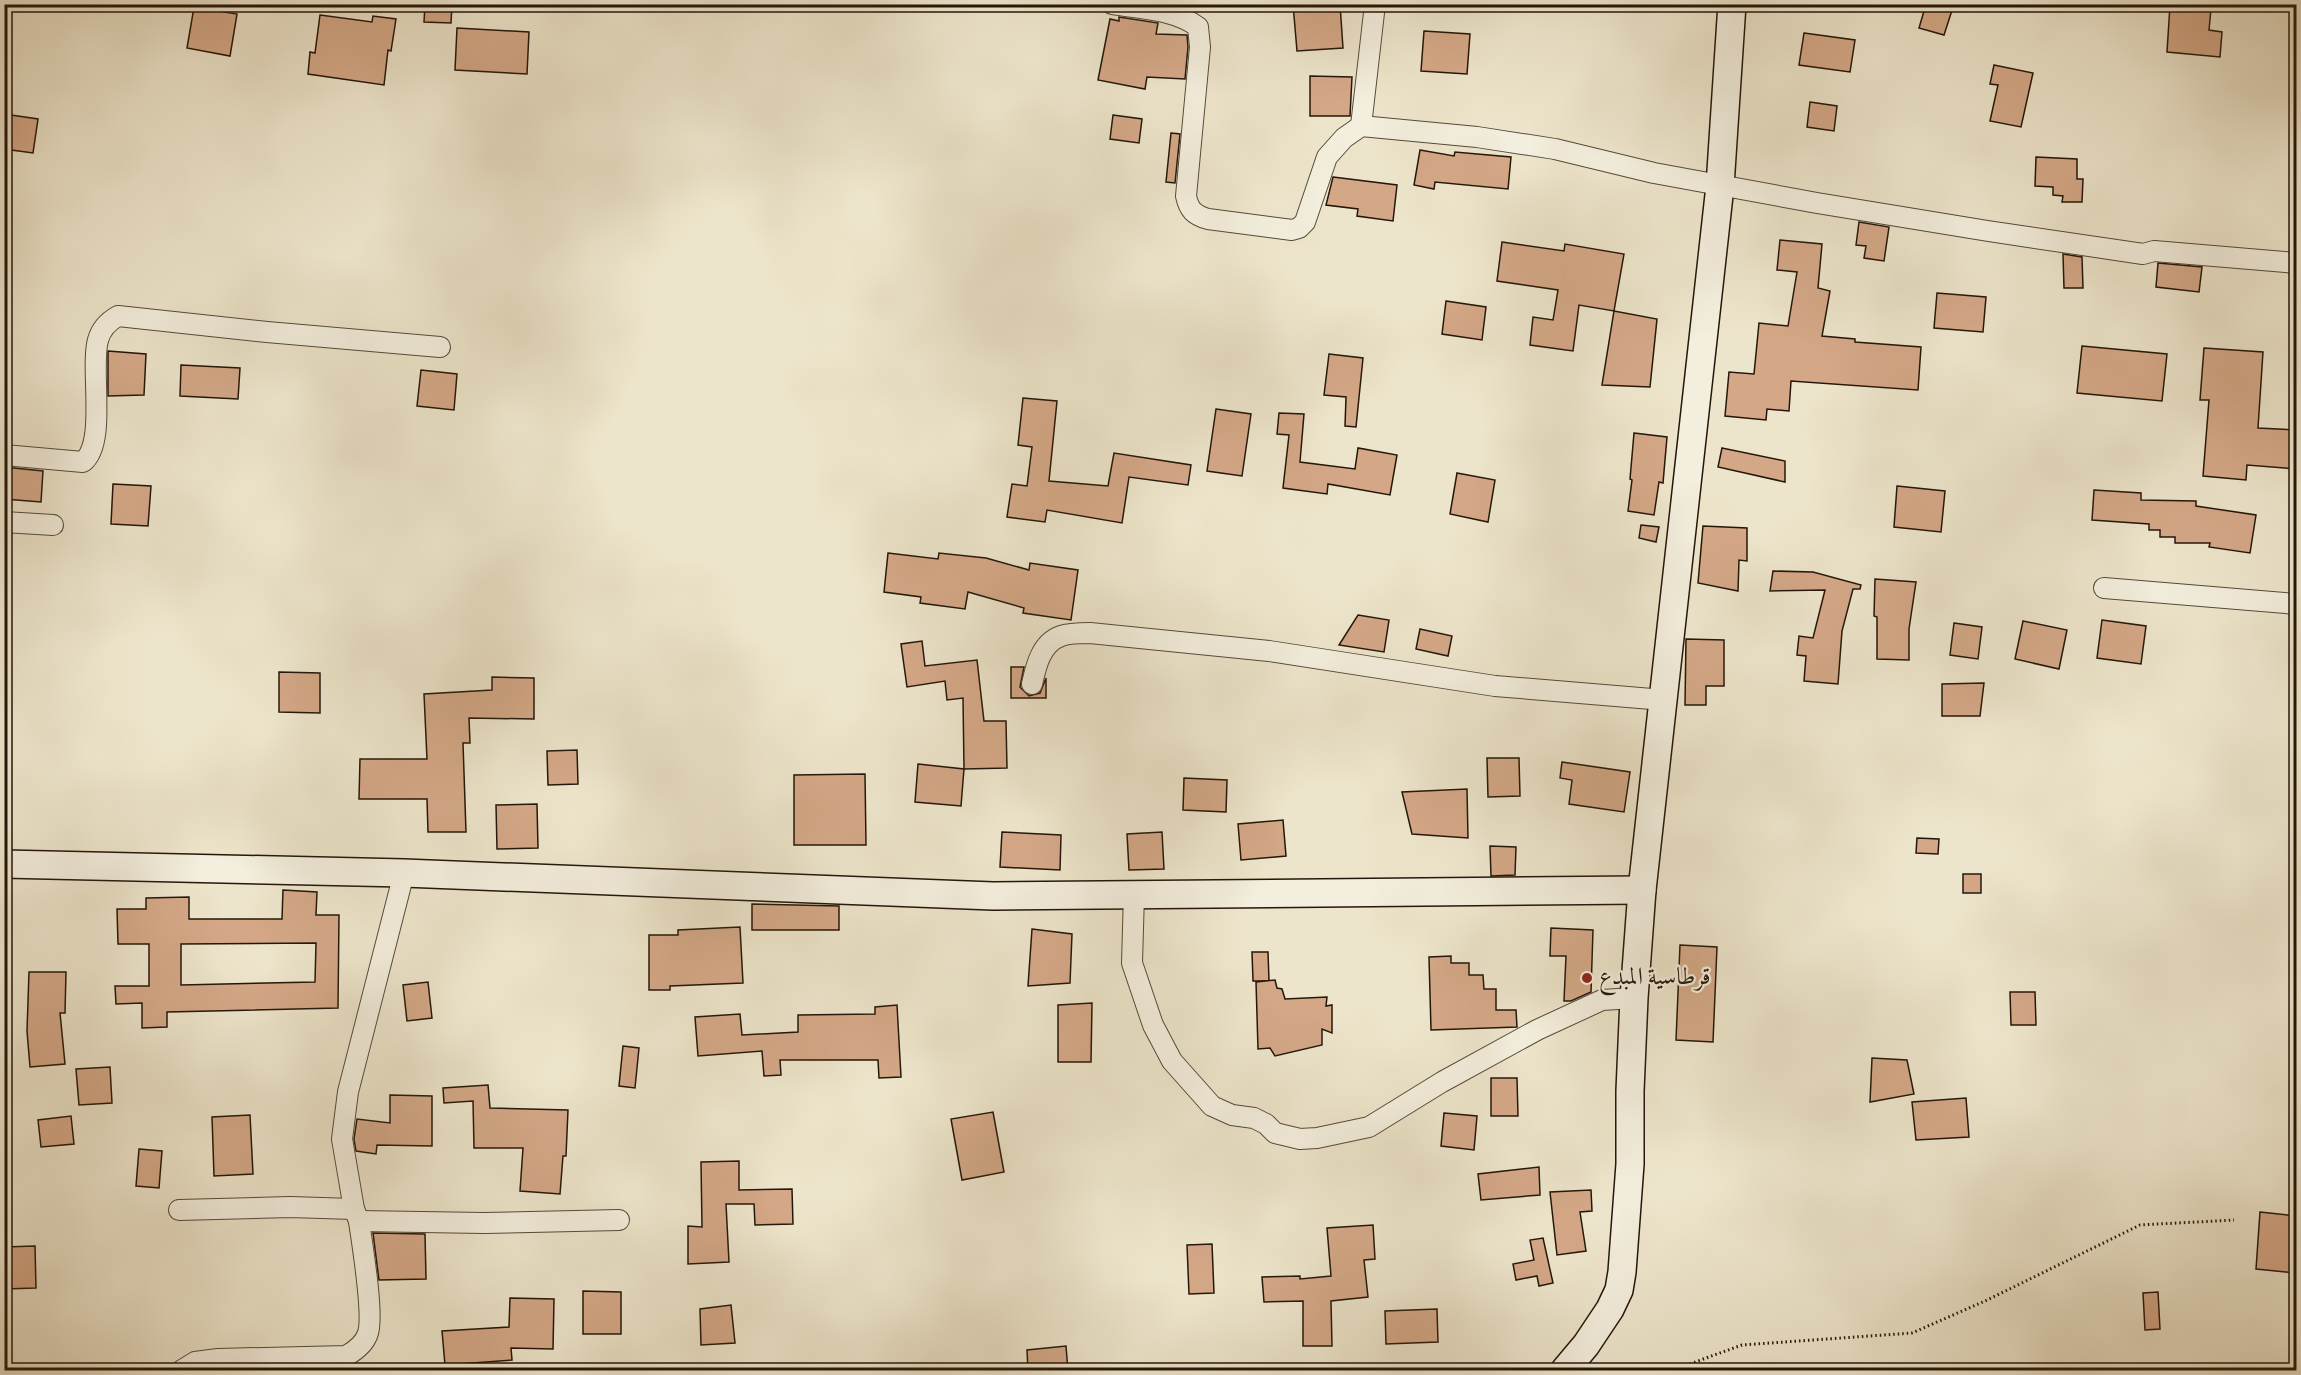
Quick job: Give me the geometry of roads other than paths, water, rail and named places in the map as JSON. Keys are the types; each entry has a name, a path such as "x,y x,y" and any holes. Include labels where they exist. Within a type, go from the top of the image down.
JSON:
{"street":[{"path":"1112,4 1169,13 1198,27 1200,47 1186,196 1188,207 1196,215 1208,219 1292,230 1299,228 1305,222 1327,157 1344,138 1361,126 1477,137 1555,149 1720,186 1988,231 2076,242 2143,254 2154,251 2296,263"},
{"path":"1361,126 1376,4"},
{"path":"1565,1371 1610,1309 1622,1272 1630,1164 1634,998 1642,890 1720,186 1732,4"},
{"path":"4,455 83,462 90,457 93,448 95,419 98,340 109,321 118,316 440,347"},
{"path":"4,522 53,525"},
{"path":"2104,588 2296,604"},
{"path":"1032,684 1036,664 1048,644 1061,635 1090,633 1269,651 1495,686 1664,700"},
{"path":"4,864 404,873 993,896 1642,890"},
{"path":"182,1371 195,1362 218,1359 346,1356 358,1348 368,1333 369,1311 356,1215 342,1139 348,1092 404,873"},
{"path":"1134,894 1132,963 1153,1025 1172,1061 1212,1106 1232,1115 1254,1118 1266,1124 1275,1133 1300,1138 1317,1138 1369,1127 1442,1082 1537,1030 1602,1000 1634,998"},
{"path":"179,1210 290,1207 356,1215 543,1223 619,1220"}],"place":[{"name":"قرطاسية المبدع","path":"1587,978"}]}
